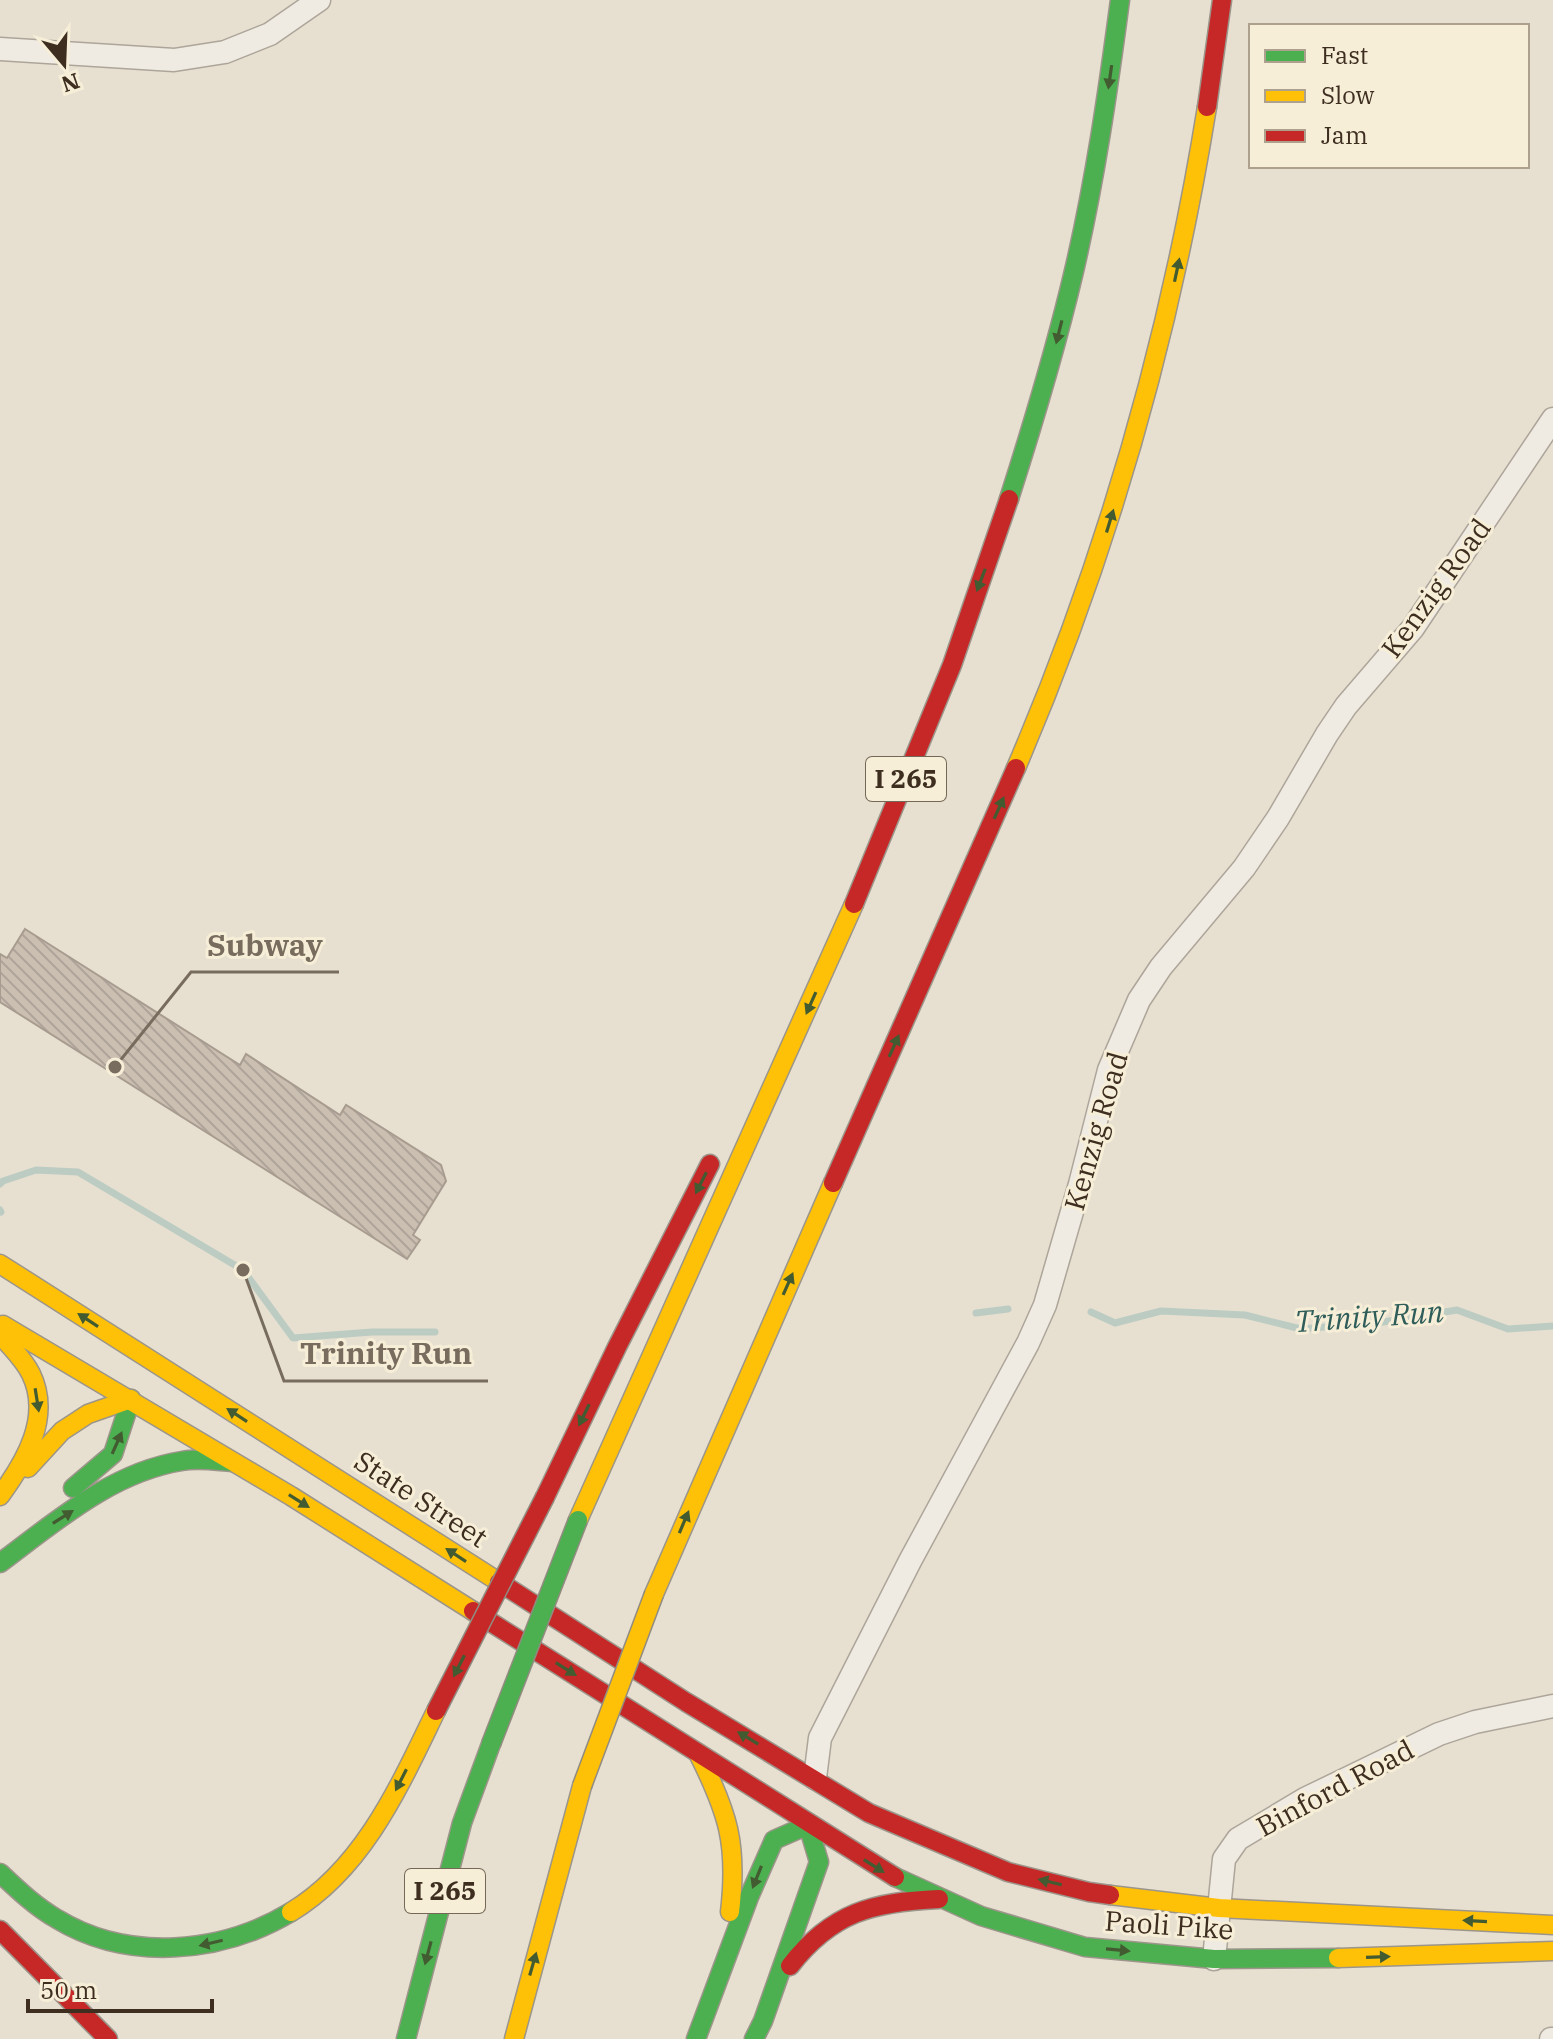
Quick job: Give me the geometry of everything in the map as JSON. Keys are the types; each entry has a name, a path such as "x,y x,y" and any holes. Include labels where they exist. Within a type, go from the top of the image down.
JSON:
{"main road":[{"name":"I 265","path":"406,2039 462,1823 578,1520 873,864 998,536 1051,365 1092,184 1120,0"},
{"path":"514,2039 582,1786 654,1594 953,914 1069,641 1102,548 1154,371 1196,177 1222,0"},
{"path":"767,1054 902,789"},
{"path":"0,1873 29,1901 68,1925 111,1942 157,1948 205,1946 251,1932 294,1912 331,1881 365,1841 396,1791 717,1152"},
{"name":"State Street","path":"0,1264 143,1381 232,1462 291,1496 698,1753 811,1802"},
{"name":"State Street","path":"0,1323 143,1381 686,1702 811,1802"},
{"path":"0,1334 22,1358 33,1380 39,1420 29,1455 0,1497"},
{"path":"0,1497 62,1431 143,1381"},
{"path":"0,1552 7,1541 93,1474 113,1454 143,1381"},
{"path":"0,1563 52,1524 111,1485 136,1473 186,1461 232,1462"},
{"path":"698,1753 721,1798 734,1839 735,1873 729,1950"},
{"path":"696,2039 774,1840 811,1802"},
{"path":"763,2021 819,1862 811,1802"},
{"name":"Paoli Pike","path":"811,1802 886,1873 981,1916 1085,1947 1214,1959 1321,1959 1553,1951"},
{"name":"Paoli Pike","path":"811,1802 869,1813 1008,1872 1089,1892 1219,1908 1553,1925"},
{"path":"754,2039 784,1974 819,1931 861,1909 917,1899 939,1899"},
{"path":"0,1930 108,2039"}],"street":[{"path":"0,49 174,60 225,52 270,34 319,0"},
{"name":"Kenzig Road","path":"811,1802 820,1738 910,1561 1028,1343 1045,1305 1109,1070 1139,1000 1161,967 1244,868 1278,818 1333,725 1413,628 1553,419"},
{"name":"Binford Road","path":"1214,1959 1224,1859 1238,1839 1305,1799 1439,1734 1475,1722 1553,1706"}],"building":[{"path":"25,929 240,1065 246,1054 340,1115 346,1105 441,1165 446,1181 413,1235 420,1240 407,1259 0,1002 0,954 7,958"}],"waterway":[{"name":"Trinity Run","path":"0,1184 36,1170 78,1172 243,1270 293,1338 372,1332 435,1332"},
{"name":"Trinity Run","path":"976,1313 1008,1309"},
{"name":"Trinity Run","path":"1091,1312 1115,1323 1161,1311 1245,1315 1301,1329 1383,1322 1457,1310 1508,1329 1553,1326"}],"traffic: fast":[{"path":"1009,499 1052,357 1082,237 1120,0"},
{"path":"73,1488 113,1454 131,1399"},
{"path":"0,1563 85,1501 132,1476 182,1461 232,1462"},
{"path":"491,1744 578,1520"},
{"path":"406,2039 462,1823 491,1744"},
{"path":"696,2039 749,1897 774,1840 808,1825 819,1862 754,2039"},
{"path":"0,1873 34,1904 57,1919 85,1933 144,1947 205,1944 235,1937 291,1912"},
{"path":"895,1877 981,1916 1085,1947 1214,1959 1338,1958"}],"traffic: slow":[{"path":"1016,768 1079,607 1132,444 1174,277 1207,107"},
{"path":"578,1520 854,904"},
{"path":"654,1594 833,1183"},
{"path":"0,1264 499,1582"},
{"path":"3,1325 291,1496 473,1611"},
{"path":"0,1334 31,1374 39,1406 33,1438 0,1496"},
{"path":"28,1468 62,1431 88,1414 131,1399"},
{"path":"582,1786 654,1594"},
{"path":"291,1912 317,1894 359,1849 394,1796 436,1711"},
{"path":"698,1753 717,1794 728,1830 733,1867 730,1912"},
{"path":"514,2039 582,1786"},
{"path":"1110,1895 1219,1908 1553,1925"},
{"path":"1338,1958 1553,1951"}],"traffic: jam":[{"path":"1207,107 1222,0"},
{"path":"854,904 952,665 1009,499"},
{"path":"833,1183 1016,768"},
{"path":"545,1497 710,1164"},
{"path":"436,1711 545,1497"},
{"path":"499,1582 686,1702 869,1813 1008,1872 1110,1895"},
{"path":"473,1611 895,1877"},
{"path":"790,1966 822,1933 856,1913 894,1903 939,1899"},
{"path":"0,1930 108,2039"}],"place":[{"name":"Subway","path":"115,1067"},
{"name":"Trinity Run","path":"243,1270"}]}
